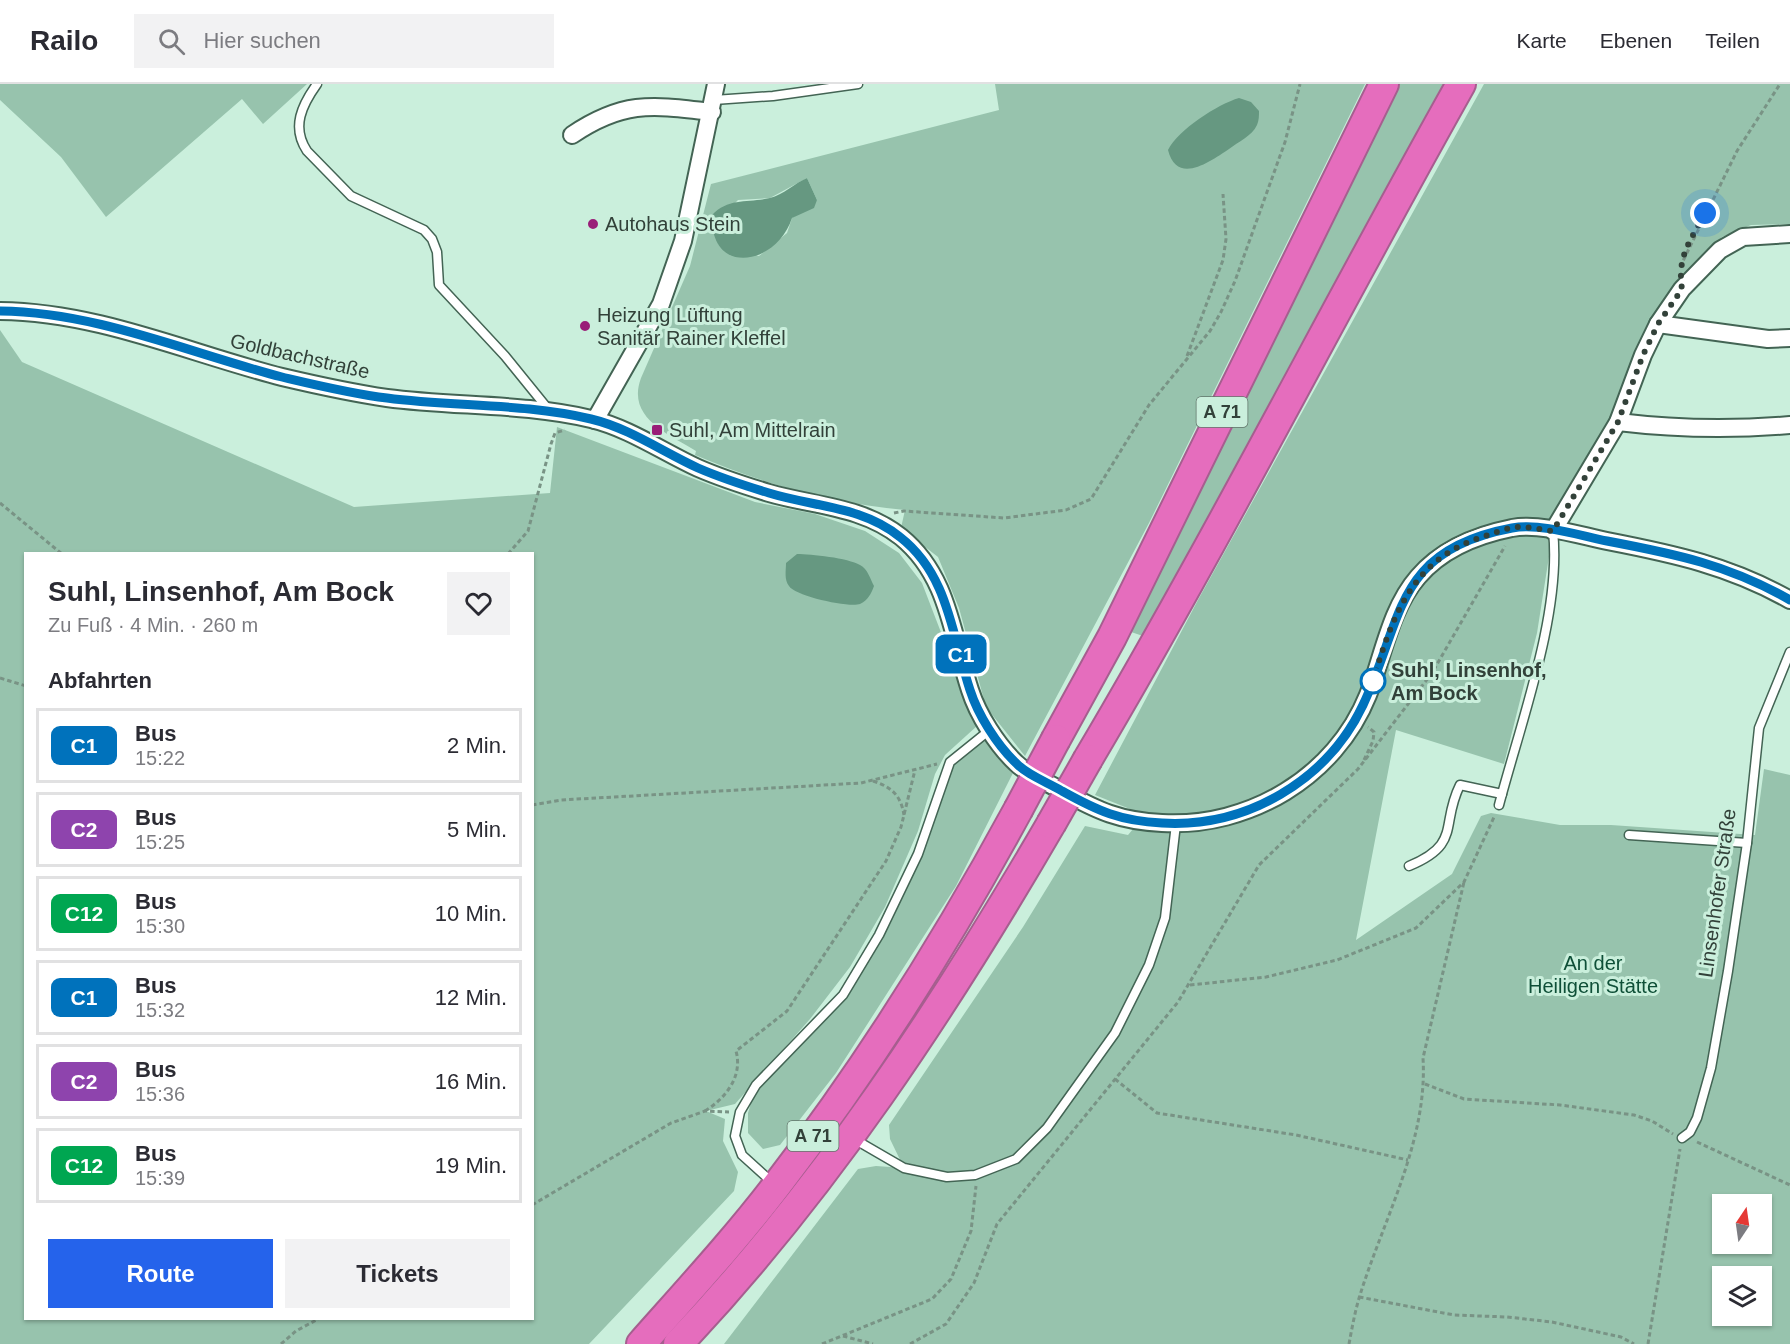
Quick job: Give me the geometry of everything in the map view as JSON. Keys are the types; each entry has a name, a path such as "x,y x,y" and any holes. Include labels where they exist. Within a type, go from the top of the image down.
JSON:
{"highway":[{"name":"A 71","path":"641,1344 777,1186 854,1081 916,987 972,895 1112,637 1384,84"},
{"name":"A 71","path":"678,1344 747,1266 849,1136 947,995 1051,824 1246,481 1461,84"}],"street":[{"path":"572,135 603,117 627,108 714,98 683,241 661,304 595,420 639,437 701,470 773,494 859,513 876,521 917,551 934,578 950,611 971,694 990,729 1017,765 1099,812 1139,822 1176,824 1236,815 1288,792 1326,761 1355,720 1365,701 1404,598 1418,577 1440,556 1467,542 1516,527 1553,531 1707,562 1760,583 1790,600"},
{"path":"1553,531 1618,422 1643,355 1658,324 1682,289 1720,250 1743,237 1790,234"},
{"name":"Goldbachstraße","path":"4,308 86,320 282,377 385,398 550,412 595,420"},
{"path":"1658,324 1768,339 1790,339"},
{"path":"1618,422 1668,428 1714,429 1790,425"}],"lane":[{"path":"317,84 307,99 298,123 301,142 307,151 351,196 424,230 432,239 436,252 439,285 505,356 550,412"},
{"path":"714,98 773,96 858,84"},
{"path":"1499,806 1545,634 1556,557 1553,531"},
{"name":"Linsenhofer Straße","path":"1682,1138 1690,1132 1697,1118 1711,1068 1747,843 1759,728 1790,652"},
{"path":"777,1186 742,1155 735,1136 740,1112 756,1085 843,995 879,935 918,854 950,762 964,748 990,729"},
{"path":"1409,866 1431,857 1446,837 1460,784 1503,794"},
{"path":"849,1136 904,1168 947,1177 975,1175 1016,1159 1047,1128 1115,1033 1149,965 1165,918 1176,824"},
{"path":"1629,835 1747,843"}],"path":[{"path":"876,521 884,515 904,511 1004,518 1047,513 1083,504 1091,499 1149,405 1210,331 1235,281 1285,142 1300,84"},
{"path":"1682,289 1679,269 1683,255 1737,151 1780,84"},
{"path":"1187,358 1189,345 1223,260 1226,239 1223,194"},
{"path":"510,552 528,531 555,433 595,420"},
{"path":"0,503 60,552"},
{"path":"910,1344 946,1324 974,1283 997,1224 1189,985 1259,865 1359,769 1432,673 1516,527"},
{"path":"0,678 24,685"},
{"path":"1355,720 1374,732 1373,741 1359,769"},
{"path":"534,805 561,800 871,781 950,762"},
{"path":"534,1204 671,1123 705,1111 718,1103 733,1082 740,1065 736,1051 787,1011 886,861 904,817 915,770"},
{"path":"871,781 886,785 897,794 902,803 904,817"},
{"path":"1349,1344 1359,1297 1418,1126 1425,1084 1423,1058 1464,882 1499,806"},
{"path":"1189,985 1266,977 1337,960 1416,928 1464,882"},
{"path":"1115,1079 1157,1113 1296,1135 1408,1160"},
{"path":"1425,1084 1464,1099 1560,1105 1634,1115 1652,1121 1682,1138 1704,1144 1790,1185"},
{"path":"705,1111 740,1112"},
{"path":"1648,1344 1682,1138"},
{"path":"822,1344 932,1299 951,1279 971,1231 976,1197 975,1175"},
{"path":"1359,1297 1454,1315 1552,1322 1621,1337 1634,1344"},
{"path":"281,1344 296,1331 316,1320"},
{"path":"843,1336 873,1344"}],"green space":[{"path":"0,84 307,84 263,124 242,99 106,217 61,157 0,100"},
{"path":"995,84 1365,84 1149,523 1025,756 986,707 959,608 938,557 901,528 905,510 851,503 798,491 746,475 695,455 696,451 653,423 639,404 638,392 641,378 690,266 711,184 999,110","holes":["807,178 817,200 792,218 787,233 759,256 719,245 712,227 738,200 770,198"]},
{"path":"1400,84 1450,84 1146,637 1131,632"},
{"name":"An der Heiligen Stätte","path":"1484,84 1790,84 1790,224 1751,225 1722,237 1679,279 1682,289 1618,422 1553,531 1537,633 1504,764 1396,730 1356,940 1452,874 1481,816 1491,813 1560,825 1611,825 1755,835 1764,769 1790,775 1790,1344 724,1344 858,1169 876,1166 904,1168 890,1139 889,1125 1023,927 1085,826 1128,835 1139,822 1130,809 1095,795 1198,600"},
{"path":"0,330 22,362 354,507 550,493 557,427 755,502 815,514 865,531 899,553 922,583 977,726 945,755 935,774 918,831 885,907 850,967 810,1019 735,1104 706,1111 725,1119 723,1141 738,1172 734,1191 589,1344 0,1344"},
{"path":"991,729 1017,765 956,886 836,1073 780,1145 763,1149 748,1133 748,1113 756,1085 843,995 918,854 950,762"}],"shaded area":[{"path":"1239,98 1251,102 1259,111 1258,123 1252,132 1213,159 1195,168 1179,167 1172,161 1168,150 1180,134 1210,112"},
{"path":"807,178 817,200 814,208 792,218 784,234 773,246 760,254 746,258 732,256 722,249 714,235 712,215 719,209 732,203 775,196"},
{"path":"797,554 838,558 860,565 867,572 874,586 867,599 854,605 801,594 793,590 786,581 786,563"}],"bus line":[{"name":"C1","path":"0,311 86,320 282,377 385,398 495,406 595,420 639,437 701,470 773,494 859,513 898,534 917,551 934,578 950,611 971,694 990,729 1017,765 1099,812 1139,822 1176,824 1236,815 1288,792 1326,761 1365,701 1404,598 1418,577 1440,556 1467,542 1516,527 1553,531 1707,562 1760,583 1790,600"}],"place":[{"name":"Autohaus Stein","path":"593,224"},
{"name":"Heizung Lüftung Sanitär Rainer Kleffel","path":"585,326"},
{"name":"Suhl, Am Mittelrain","path":"657,430"},
{"name":"Suhl, Linsenhof, Am Bock","path":"1373,681"}],"route":[{"path":"1373,681 1404,598 1418,577 1440,556 1467,542 1516,527 1553,531 1618,422 1643,355 1658,324 1682,289 1679,269 1683,255 1705,213"}]}
